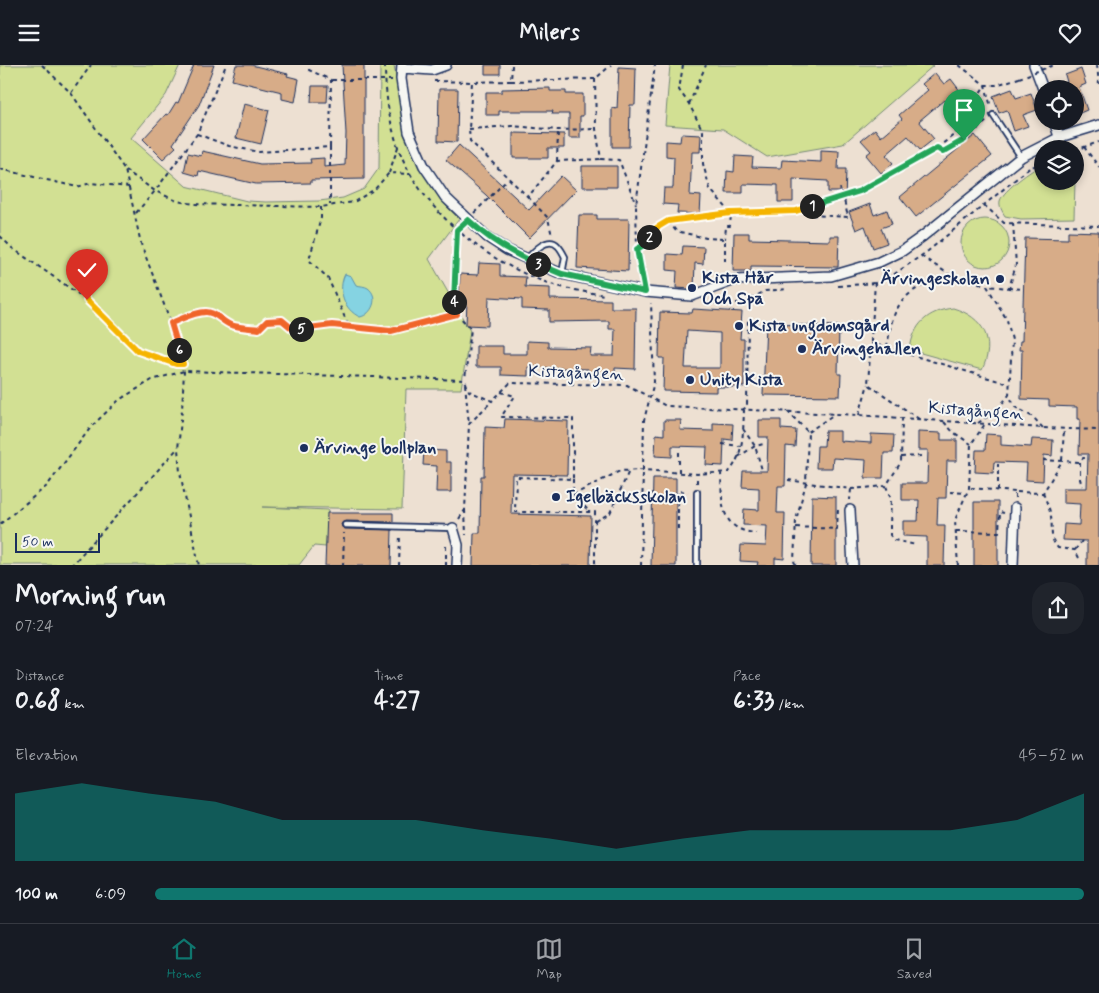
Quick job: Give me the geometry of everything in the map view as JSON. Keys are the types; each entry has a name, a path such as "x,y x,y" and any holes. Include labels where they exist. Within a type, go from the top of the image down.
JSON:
{"street":[{"path":"446,65 432,70 402,66 401,79 409,132 424,165 445,197 487,237 526,260 562,274 645,292 692,296 735,280 831,276 879,262 902,251 1021,157 1060,137 1099,125"},
{"path":"1034,65 1040,80"},
{"path":"1057,130 1061,140"},
{"path":"850,508 853,565"},
{"path":"1013,565 1015,508"},
{"path":"453,528 458,545 457,565"}],"lane":[{"path":"994,115 1021,157"},
{"path":"526,260 536,249 546,243 554,243 565,257 562,274"},
{"path":"697,492 697,565"},
{"path":"345,525 453,528"}],"path":[{"path":"42,65 71,93 125,170 141,244 171,323 183,364 178,449 180,473 200,565"},
{"path":"71,93 91,65"},
{"path":"135,213 155,191 197,134 226,65"},
{"path":"310,65 309,71 331,80 385,81"},
{"path":"510,81 512,65"},
{"path":"554,243 548,218 470,141 472,82 595,79 611,65"},
{"path":"645,292 637,249 636,205 656,65"},
{"path":"683,65 679,90 689,104 703,131 703,164 710,189 731,213 730,226 726,226 724,261"},
{"path":"689,104 706,65"},
{"path":"937,148 943,152 964,140 994,115 985,85 959,65"},
{"path":"985,85 996,85 1054,65"},
{"path":"1097,65 1099,84"},
{"path":"595,79 596,129 601,159"},
{"path":"330,206 331,80"},
{"path":"637,249 644,245 653,230 668,221 731,213 796,211 860,191 937,148 955,134 985,85"},
{"path":"469,129 512,126 558,130 596,129"},
{"path":"528,197 557,161 558,130"},
{"path":"197,134 229,146 258,152 330,147"},
{"path":"1099,142 1084,147 1099,167"},
{"path":"125,170 155,191 177,201 194,204 321,207 354,202 375,189 389,173 398,146"},
{"path":"557,161 619,160 636,205"},
{"path":"838,285 875,283 893,275 921,256 1034,166"},
{"path":"0,169 77,187 91,183 130,187"},
{"path":"389,173 410,174"},
{"path":"453,528 465,510 469,424 465,380 471,329 454,308 457,230 508,179"},
{"path":"810,207 812,215 848,217 843,196"},
{"path":"984,205 1004,223 1099,226"},
{"path":"321,207 321,218 308,260 328,278 348,326"},
{"path":"668,221 676,231 706,238 725,239"},
{"path":"1009,288 1016,265 1013,223"},
{"path":"0,235 12,248 87,300 138,351 176,364 183,364"},
{"path":"921,256 950,275 987,286 1023,289"},
{"path":"886,347 891,322 898,305 910,293 938,277 950,275"},
{"path":"859,415 868,384 875,283"},
{"path":"987,286 1007,320 1012,340 1009,395 1015,407 1033,417 1043,428"},
{"path":"700,303 744,303 765,291 792,289"},
{"path":"641,565 644,420 654,382 651,301"},
{"path":"171,323 192,315 208,312 219,317 229,325 252,329 259,329 267,321 282,320 294,330 332,325 391,331 457,314"},
{"path":"573,495 620,471 643,470 698,474 728,471 733,467 741,446 743,410 747,407 748,317"},
{"path":"871,343 1009,384"},
{"path":"0,524 46,486 91,427 119,400 152,380 184,371 465,380"},
{"path":"465,380 469,391 492,401"},
{"name":"Kistagången","path":"469,424 510,383 627,385 666,406 787,411 1099,430"},
{"path":"868,384 920,420"},
{"path":"501,392 515,396 502,417 573,418 573,495 591,513 595,513 595,565"},
{"path":"978,423 997,410 1009,395"},
{"path":"787,411 808,432 806,483 796,520 794,561 796,565"},
{"path":"808,432 834,414"},
{"path":"886,486 902,462 902,418"},
{"path":"943,421 953,432 971,444"},
{"path":"958,565 955,520 970,487 971,444 985,424"},
{"path":"743,429 755,446 762,470"},
{"path":"1064,429 1062,461 1043,493 1051,518 1054,544 1058,548 1075,550"},
{"path":"738,457 755,446 764,444"},
{"path":"722,445 741,446"},
{"path":"71,565 178,449"},
{"path":"679,449 679,472"},
{"path":"901,457 922,457"},
{"path":"1082,486 1080,462 1083,458 1088,458"},
{"path":"1042,460 1080,462"},
{"path":"998,463 998,491"},
{"path":"595,521 610,513 630,471"},
{"path":"721,472 724,514 739,530 756,533"},
{"path":"678,529 678,491 697,492 698,474"},
{"path":"573,479 516,477 515,512 591,513"},
{"path":"788,480 851,489 886,486"},
{"path":"886,486 891,499 890,535 894,540 916,545"},
{"path":"970,487 998,491 1043,493"},
{"path":"796,527 837,529 838,509 845,510 850,508 851,489"},
{"path":"950,492 966,493"},
{"path":"1015,508 1016,492"},
{"path":"956,531 999,532 1000,513 1006,513"},
{"path":"343,565 345,525"},
{"path":"399,565 400,527"},
{"path":"440,528 446,542 446,565"},
{"path":"1075,550 1082,541"},
{"path":"1075,550 1080,559"}],"green space":[{"path":"0,65 180,65 166,95 131,138 186,186 247,201 266,202 319,201 343,198 364,189 379,168 380,65 394,65 408,144 421,170 446,206 459,219 429,259 470,331 461,389 406,389 402,509 262,507 328,510 326,547 314,546 299,565 0,565"},
{"path":"670,65 934,65 843,144 767,157 723,129 665,125"},
{"path":"1034,170 1034,190 1075,190 1074,218 1021,219 1005,216 1000,205 1002,196"},
{"path":"985,219 994,221 1002,226 1007,234 1009,243 1007,252 1002,260 994,265 985,267 976,265 968,260 963,252 961,243 963,234 968,226 976,221"},
{"path":"953,308 973,317 984,331 988,349 982,370 910,350 914,333 923,320 936,312"}],"water":[{"path":"345,274 351,276 356,285 367,287 374,296 371,309 364,316 360,317 354,314 346,305 342,293"}],"building":[{"path":"194,65 214,65 199,105 173,144 176,147 163,159 143,139 166,114 168,115 176,102 178,103"},
{"path":"236,65 251,65 288,74 287,76 299,79 295,102 282,99 282,92 232,80"},
{"path":"342,65 364,65 364,179 311,180 311,183 256,184 199,171 198,176 184,172 188,153 201,156 202,151 260,164 311,163 310,159 324,158 324,167 345,165 346,133"},
{"path":"485,65 500,65 500,74 485,74"},
{"path":"619,67 636,68 635,105 630,105 629,147 612,147 612,108 617,109"},
{"path":"1081,69 1086,84 1084,85 1084,80 1066,80 1065,75"},
{"path":"935,73 944,84 951,79 964,96 950,108 944,100 919,121 934,139 920,150 908,136 886,155 893,163 881,173 866,155 871,151 861,140 875,129 881,137 902,119 899,115 928,90 922,84"},
{"path":"312,86 328,86 327,102 311,102"},
{"path":"550,88 550,91 566,91 566,94 583,94 580,138 569,138 569,114 552,114 553,111 499,111 499,115 486,115 486,92 502,92 502,89"},
{"path":"439,89 458,89 457,142 438,141"},
{"path":"1012,89 1016,98 1031,93 1034,102 1034,111 1023,115 1028,126 1014,131 1007,110 999,113 993,96"},
{"path":"244,104 269,110 261,144 236,138"},
{"path":"513,133 564,134 564,148 548,148 548,158 513,158"},
{"path":"681,134 701,135 700,152 692,152 690,195 701,196 700,214 677,213 678,205 663,204 664,188 673,188 674,157 666,156 666,141 680,142"},
{"path":"975,135 992,156 916,217 900,197"},
{"path":"459,145 529,210 561,176 576,190 529,238 486,195 446,160"},
{"path":"821,150 839,151 838,169 846,169 845,202 840,188 840,192 828,192 828,181 793,179 793,202 778,202 778,185 743,184 743,193 726,193 727,171 734,172 735,156 753,157 752,167 781,168 782,160 821,162"},
{"path":"582,166 617,166 617,187 582,187"},
{"path":"870,204 874,215 887,210 892,224 881,228 887,243 873,248 865,226 856,230 849,212"},
{"path":"579,215 597,215 597,219 629,219 628,271 577,268"},
{"path":"1068,231 1099,232 1099,565 1087,565 1087,541 1063,540 1064,524 1079,525 1080,504 1063,503 1063,488 1087,488 1088,454 1079,454 1080,419 1077,419 1077,407 1049,406 1049,400 1021,399 1022,350 1019,350 1020,341 1022,341 1025,238 1068,239"},
{"path":"734,233 749,233 749,239 830,241 830,236 839,236 838,267 751,266 751,271 733,271"},
{"path":"683,246 704,247 703,264 695,263 694,288 692,289 676,288 677,271 667,270 667,254 682,255"},
{"path":"479,263 500,264 500,276 526,277 525,287 550,288 550,299 611,300 611,308 636,308 635,369 615,368 615,377 588,377 588,369 528,367 528,376 501,375 501,367 476,367 476,346 503,346 503,354 527,354 527,341 548,342 548,347 591,348 590,356 614,356 615,329 609,329 609,321 549,322 549,310 522,309 522,299 489,297 488,326 466,325 467,300 459,300 460,274 478,275"},
{"path":"693,309 742,312 740,339 744,339 744,387 716,387 716,392 663,391 664,358 659,358 660,312 692,313","holes":["687,331 720,333 720,368 685,368"]},
{"name":"Ärvingehallen","path":"766,324 839,326 838,374 841,374 840,396 763,395"},
{"path":"505,419 568,421 567,475 512,474 511,514 591,516 590,565 473,565 474,533 480,533 481,476 484,476 485,427 504,428"},
{"path":"664,420 681,420 680,430 713,431 713,423 733,424 732,440 724,439 723,466 706,465 707,447 672,446 672,457 655,456 656,434 664,435"},
{"path":"759,420 781,420 781,429 796,430 795,447 786,446 785,486 778,486 777,513 785,513 784,559 775,558 775,565 757,565 758,562 740,561 741,545 766,546 767,526 743,525 744,509 759,510 759,488 742,487 743,471 767,471 768,437 759,437"},
{"path":"825,431 840,431 840,441 871,443 871,434 894,435 893,453 884,453 883,478 865,478 866,460 833,458 832,468 816,468 817,446 824,446"},
{"path":"918,432 941,433 941,440 957,440 957,461 947,461 946,498 938,498 937,525 945,525 944,565 927,565 927,537 903,536 903,521 918,521 919,500 902,500 902,483 927,483 928,450 918,450"},
{"path":"986,434 1001,435 1001,445 1031,447 1032,439 1053,440 1052,456 1044,455 1043,481 1026,480 1027,463 994,462 993,473 975,472 976,450 985,450"},
{"path":"424,450 446,451 446,462 451,462 451,492 436,492 437,466 423,465"},
{"path":"653,478 676,478 676,565 651,565"},
{"path":"812,496 836,497 836,565 811,565"},
{"path":"974,502 998,502 998,565 974,565"},
{"path":"327,513 393,513 393,522 345,521 341,524 345,529 392,530 391,565 325,565"}],"place":[{"name":"Ärvingeskolan","path":"1000,279"},
{"name":"Kista Hår Och Spa","path":"692,288"},
{"name":"Kista ungdomsgård","path":"739,326"},
{"name":"Ärvingehallen","path":"802,349"},
{"name":"Unity Kista","path":"690,380"},
{"name":"Ärvinge bollplan","path":"304,448"},
{"name":"Igelbäcksskolan","path":"556,497"}],"route":[{"path":"87,300 138,351 176,364 183,364 171,323 192,315 208,312 219,317 229,325 244,328 259,329 267,321 282,320 294,330 332,325 391,331 457,314 454,308 457,230 468,220 487,237 526,260 562,274 645,292 637,249 644,245 653,230 662,223 731,213 796,211 860,191 937,148 943,152 964,140"}]}
